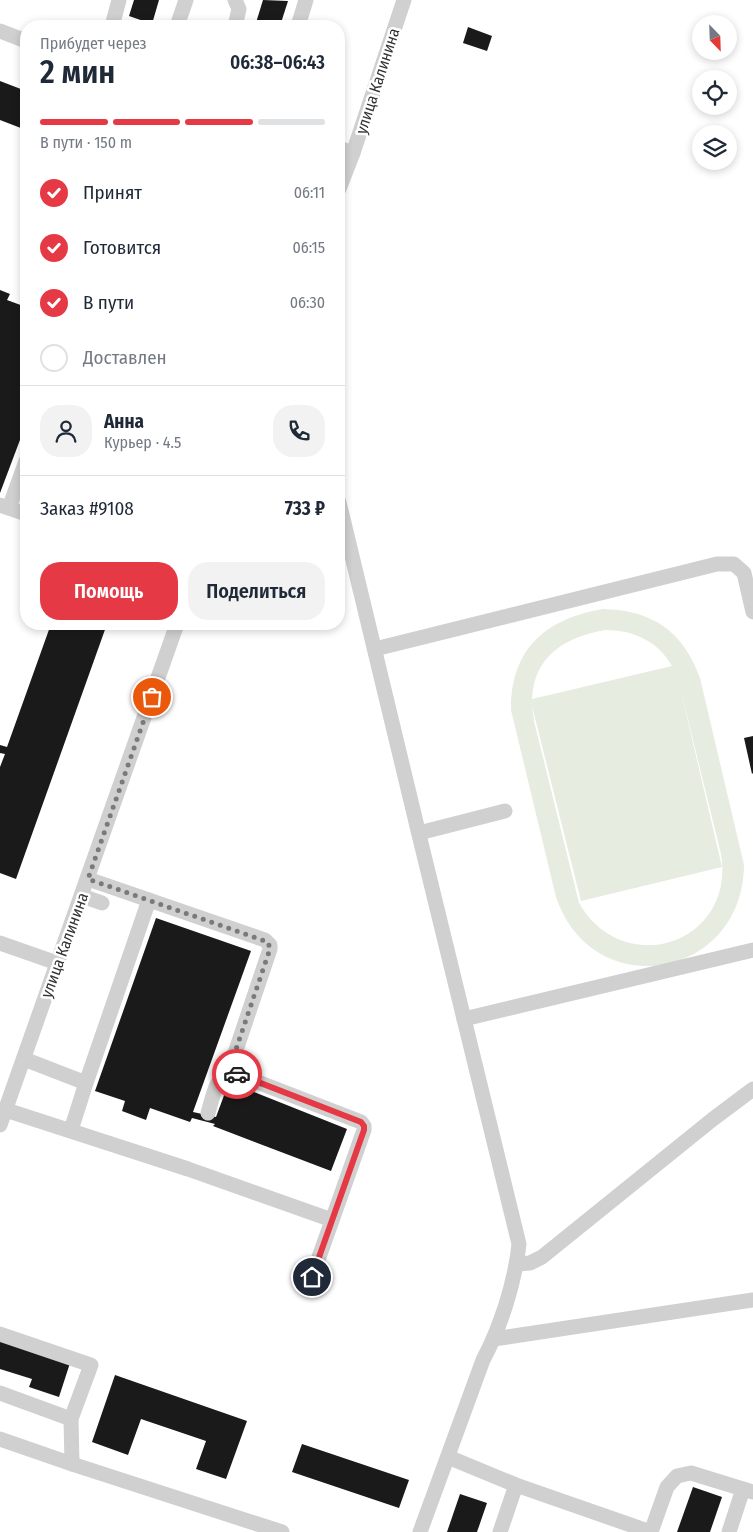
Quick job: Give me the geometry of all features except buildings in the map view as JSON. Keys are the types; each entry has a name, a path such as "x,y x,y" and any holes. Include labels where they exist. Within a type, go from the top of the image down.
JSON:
{"street":[{"path":"113,20 117,0"},
{"path":"179,20 186,0"},
{"path":"235,0 239,9 236,20"},
{"path":"300,20 306,0"},
{"name":"улица Калинина","path":"345,174 404,0"},
{"path":"0,31 20,39"},
{"path":"345,150 353,153"},
{"path":"20,473 4,506 20,512"},
{"path":"345,526 519,1244 517,1264 494,1339 483,1360 420,1532"},
{"path":"375,649 717,564 734,564 744,573 753,612"},
{"name":"улица Калинина","path":"0,1125 175,630"},
{"path":"420,833 506,812"},
{"path":"88,879 265,940 270,945 229,1070 220,1078 208,1113"},
{"path":"82,896 102,903"},
{"path":"71,1130 149,900"},
{"path":"0,943 57,963"},
{"path":"464,1019 753,950"},
{"path":"24,1060 86,1083"},
{"path":"229,1070 361,1122 364,1126 312,1277"},
{"path":"517,1264 530,1263 542,1257 753,1089"},
{"path":"6,1110 188,1169 332,1220"},
{"path":"494,1339 753,1300"},
{"path":"0,1334 91,1365 70,1419 72,1464"},
{"path":"0,1393 70,1419"},
{"path":"0,1439 282,1532"},
{"path":"448,1458 516,1485 651,1532 667,1487 678,1476 691,1473 748,1491 729,1532"},
{"path":"500,1532 516,1485"}],"shaded area":[{"path":"603,609 621,610 636,614 664,626 685,648 700,678 744,865 737,904 719,933 694,954 664,965 631,965 601,954 575,932 556,897 511,710 517,670 535,640 548,629 564,620","holes":["605,630 635,635 660,650 672,666 532,699 534,684 546,660 565,643","679,683 721,854 721,863","532,706 581,901 721,867 721,885 711,910 695,929 672,941 648,945 622,941 599,927 579,903 534,721"]}],"way so far":[{"path":"152,697 88,879 268,942 270,949 229,1070 237,1074"}],"route":[{"path":"237,1074 361,1122 364,1126 312,1277"}]}
